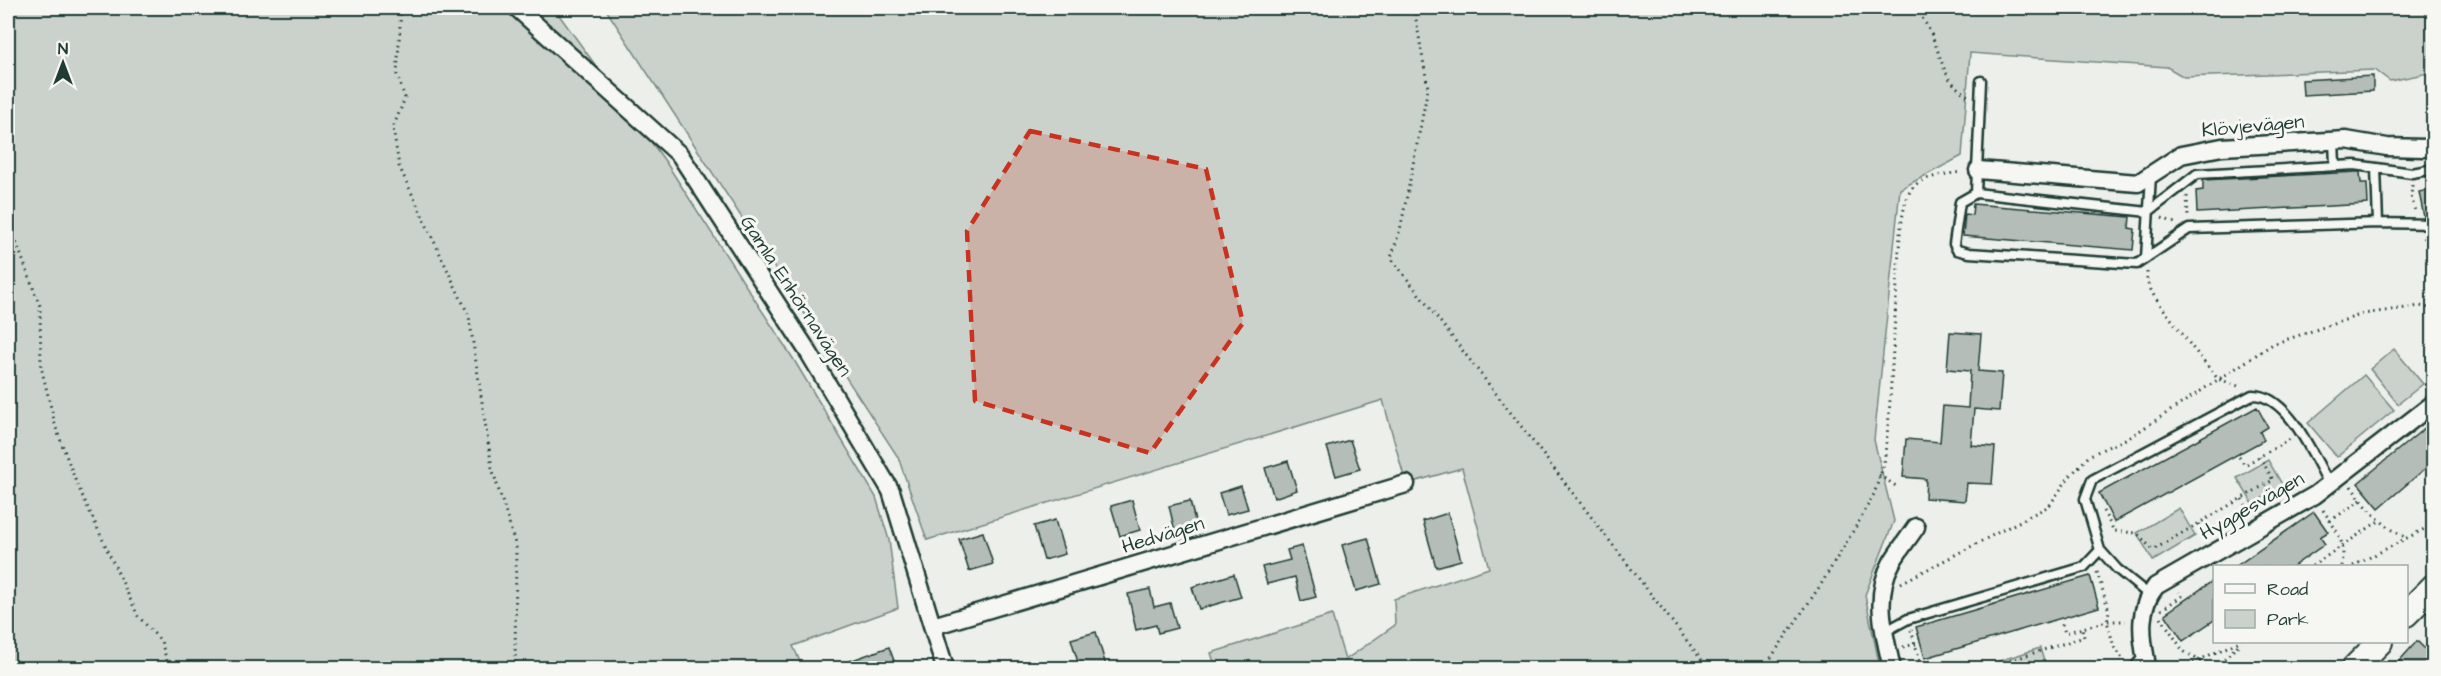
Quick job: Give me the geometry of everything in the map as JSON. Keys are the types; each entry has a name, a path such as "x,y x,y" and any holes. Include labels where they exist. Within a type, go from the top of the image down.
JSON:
{"street":[{"name":"Gamla Enhörnavägen","path":"517,8 680,155 809,353 891,491 945,669"},
{"name":"Klövjevägen","path":"1974,171 2138,183 2181,155 2212,149 2346,140 2387,147 2424,148 2433,145"},
{"name":"Hyggesvägen","path":"2146,602 2156,586 2315,495 2433,403"},
{"name":"Hedvägen","path":"933,626 1406,484"},
{"path":"1892,669 1880,612 1883,591 1890,564 1916,527"},
{"path":"2408,612 2433,586"},
{"path":"2139,669 2146,660 2142,636 2146,602"},
{"path":"2354,669 2379,643"}],"lane":[{"path":"1976,193 1974,171 1981,81"},
{"path":"2334,141 2335,165"},
{"path":"2433,169 2412,173 2355,165 2335,165 2197,174 2148,212 1976,193 1960,201 1954,244 1958,250 1969,253 2137,264 2189,230 2378,223 2433,224"},
{"path":"2376,168 2378,223"},
{"path":"2146,258 2151,175"},
{"path":"2146,602 2100,550 2085,499 2092,480 2252,395 2262,395 2284,410 2336,480"},
{"path":"1884,632 1908,619 2084,567 2100,550"}],"path":[{"path":"401,8 397,75 405,98 393,128 399,166 469,316 492,468 516,547 514,669"},
{"path":"1414,8 1428,87 1401,226 1391,258 1708,669"},
{"path":"1916,8 1934,39 1945,73 1954,86 1980,104"},
{"path":"1764,669 1820,586 1861,518 1874,494 1884,464 1900,234 1903,210 1910,188 1924,179 1974,171"},
{"path":"2148,212 2189,230 2187,183"},
{"path":"8,220 40,306 41,367 56,428 72,471 138,616 161,641 169,669"},
{"path":"2146,258 2147,282 2174,326 2218,379 2240,386 2252,395"},
{"path":"1883,591 1911,579 2049,506 2069,477 2090,455 2130,437 2273,344 2363,314 2420,306 2433,309"},
{"path":"2239,457 2245,465 2301,433"},
{"path":"2090,486 2114,531 2137,533 2153,550 2273,480 2260,457"},
{"path":"1879,475 1899,488"},
{"path":"2336,480 2361,500 2379,521 2407,538"},
{"path":"2315,495 2343,545 2342,565"},
{"path":"2330,521 2361,500"},
{"path":"2315,565 2379,521"},
{"path":"2357,565 2433,524"},
{"path":"2091,560 2100,578 2109,611 2107,621 2114,647 2131,669"},
{"path":"2146,602 2158,612 2183,651 2214,669 2239,643"},
{"path":"1908,619 1922,669"},
{"path":"2062,624 2065,633 2107,621"},
{"path":"1987,669 2084,637 2082,628"},
{"path":"2182,669 2238,643"}],"highlighted area":[{"path":"1030,131 1206,169 1243,323 1150,453 975,401 967,231"}],"green space":[{"path":"8,8 554,8 665,161 794,360 876,497 889,540 898,608 793,646 803,668 8,668"},
{"path":"605,8 2433,8 2434,72 2390,81 2375,70 2184,77 2167,67 1970,53 1962,156 1900,189 1874,440 1894,521 1865,595 1880,668 1216,668 1211,653 1332,615 1345,660 1395,625 1394,599 1489,568 1462,468 1406,484 1383,400 927,540 898,457"},
{"path":"2394,349 2423,384 2398,404 2370,369"},
{"path":"2364,375 2394,410 2337,457 2308,423"},
{"path":"2268,460 2283,486 2253,504 2237,478"},
{"path":"2179,508 2195,536 2153,561 2137,533"},
{"path":"2040,648 2046,668 1977,668"}],"building":[{"path":"2373,76 2373,91 2303,95 2302,80"},
{"path":"2360,172 2361,183 2367,183 2368,204 2197,213 2196,191 2203,190 2203,180"},
{"path":"2433,189 2433,218 2424,217 2419,192"},
{"path":"1973,204 2130,217 2129,228 2135,229 2133,250 1963,236 1965,214 1972,215"},
{"path":"1950,332 1981,334 1978,371 2002,373 1999,411 1974,409 1971,445 1995,447 1992,484 1967,483 1965,501 1925,498 1926,479 1903,477 1906,439 1940,442 1943,406 1968,408 1970,371 1947,369"},
{"path":"2257,407 2268,427 2260,432 2264,440 2114,522 2099,493"},
{"path":"2433,421 2433,462 2379,508 2358,483"},
{"path":"1350,440 1360,469 1336,476 1327,447"},
{"path":"1288,461 1297,490 1274,498 1265,468"},
{"path":"1241,486 1248,509 1226,515 1219,493"},
{"path":"1132,500 1140,530 1120,536 1111,506"},
{"path":"1190,501 1196,525 1175,531 1169,506"},
{"path":"2314,512 2328,532 2320,537 2325,544 2295,565 2238,565"},
{"path":"1448,513 1461,560 1436,567 1423,521"},
{"path":"1055,520 1065,554 1044,560 1034,526"},
{"path":"983,532 993,564 969,571 959,539"},
{"path":"1368,538 1381,584 1356,591 1342,545"},
{"path":"1302,546 1316,597 1301,601 1295,577 1267,584 1262,567 1290,560 1287,550"},
{"path":"1234,574 1241,597 1199,609 1192,587"},
{"path":"2090,576 2099,607 1925,658 1916,627"},
{"path":"2213,581 2213,621 2183,641 2165,614"},
{"path":"1150,589 1154,607 1170,603 1177,628 1158,633 1156,625 1136,630 1128,594"},
{"path":"1096,632 1107,669 1080,669 1071,639"},
{"path":"2417,641 2433,657 2433,669 2392,669"},
{"path":"889,647 897,669 834,669 833,667"}]}
